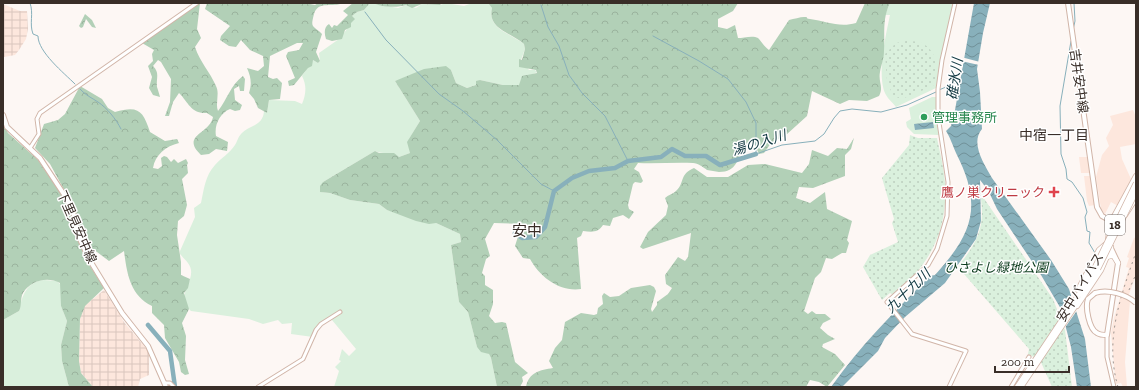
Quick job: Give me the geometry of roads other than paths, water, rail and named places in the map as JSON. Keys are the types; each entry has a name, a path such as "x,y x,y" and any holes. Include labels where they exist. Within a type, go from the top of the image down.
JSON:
{"highway":[{"path":"1112,222 1136,176"},
{"name":"安中バイパス","path":"1096,268 1136,183"},
{"name":"安中バイパス","path":"1079,297 1136,192"},
{"path":"1112,222 1127,214 1135,199 1126,197"},
{"path":"1079,297 1092,286 1107,257 1109,245"},
{"path":"1038,358 1079,297 1100,250 1109,245"},
{"path":"1107,257 1112,255 1118,263"},
{"name":"18","path":"1021,387 1049,337 1079,297"},
{"name":"18","path":"1017,387 1038,358"}],"main road":[{"name":"吉井安中線","path":"1068,3 1097,207 1102,216 1112,222"},
{"name":"下里見安中線","path":"3,115 12,132 40,158 65,196 73,212 79,237 89,259 122,313 148,346 166,385"},
{"path":"1112,222 1106,233 1109,245 1118,263 1107,335 1097,334 1094,331 1086,310 1088,299 1095,293 1102,292 1121,295 1136,303"}],"street":[{"path":"30,148 39,134 37,119 40,113 197,3"},
{"path":"949,387 966,351 914,335 888,304 888,301 928,265 937,249 947,216 948,182 940,136 938,90 941,67 955,3"},
{"path":"1112,222 1119,229"},
{"path":"258,387 303,359 316,330 321,324 340,312"},
{"path":"1107,335 1107,357 1114,387"},
{"path":"1011,387 1029,357"},
{"path":"166,385 170,383 174,387"}],"water":[{"path":"974,3 990,3 977,69 982,129 977,141 980,154 992,178 1051,260 1069,289 1085,339 1091,387 1077,387 1071,347 1061,309 1041,275 997,209 988,190 980,180 981,221 976,239 945,283 905,317 885,338 878,351 842,387 831,387 878,329 930,276 935,275 948,260 958,246 965,232 970,218 971,204 969,189 964,172 946,131 951,126 955,110"},
{"path":"933,122 934,128 915,130 914,124"}],"waterway":[{"path":"30,3 32,11 31,26 33,34 38,36 42,49 47,55 75,84"},
{"path":"1073,30 1075,21 1074,3"},
{"path":"541,5 548,27 559,46 569,75 582,93 605,116 628,161"},
{"path":"365,12 386,40 439,94 463,111 497,140 541,184 554,191"},
{"name":"湯の入川","path":"653,36 728,79 746,102 756,123 756,154 782,145 815,141 824,134 840,111 852,109 881,112 907,105 936,92"},
{"path":"1071,41 1060,106 1061,154 1066,169 1067,179 1072,182 1083,198 1087,212 1085,217 1087,231 1090,232 1089,243 1095,253"},
{"name":"湯の入川","path":"939,90 960,81"},
{"path":"80,89 86,95 105,107 121,129"},
{"name":"湯の入川","path":"515,233 522,238 536,237 545,227 554,191 572,178 589,171 615,168 628,161 661,157 672,149 685,156 706,156 720,165 756,154"},
{"path":"148,325 170,351 175,387"}],"railway":[{"path":"1118,387 1114,369 1113,352 1116,318 1136,252"},
{"path":"1129,290 1136,274"}],"place":[{"name":"管理事務所","path":"924,117"},
{"name":"鷹ノ巣クリニック","path":"1054,192"}],"district":[{"name":"中宿一丁目","path":"1054,135"},
{"name":"安中","path":"527,231"}],"water label":[{"name":"碓氷川","path":"955,79"},
{"name":"九十九川","path":"908,291"}],"park label":[{"name":"ひさよし緑地公園","path":"996,267"}]}
